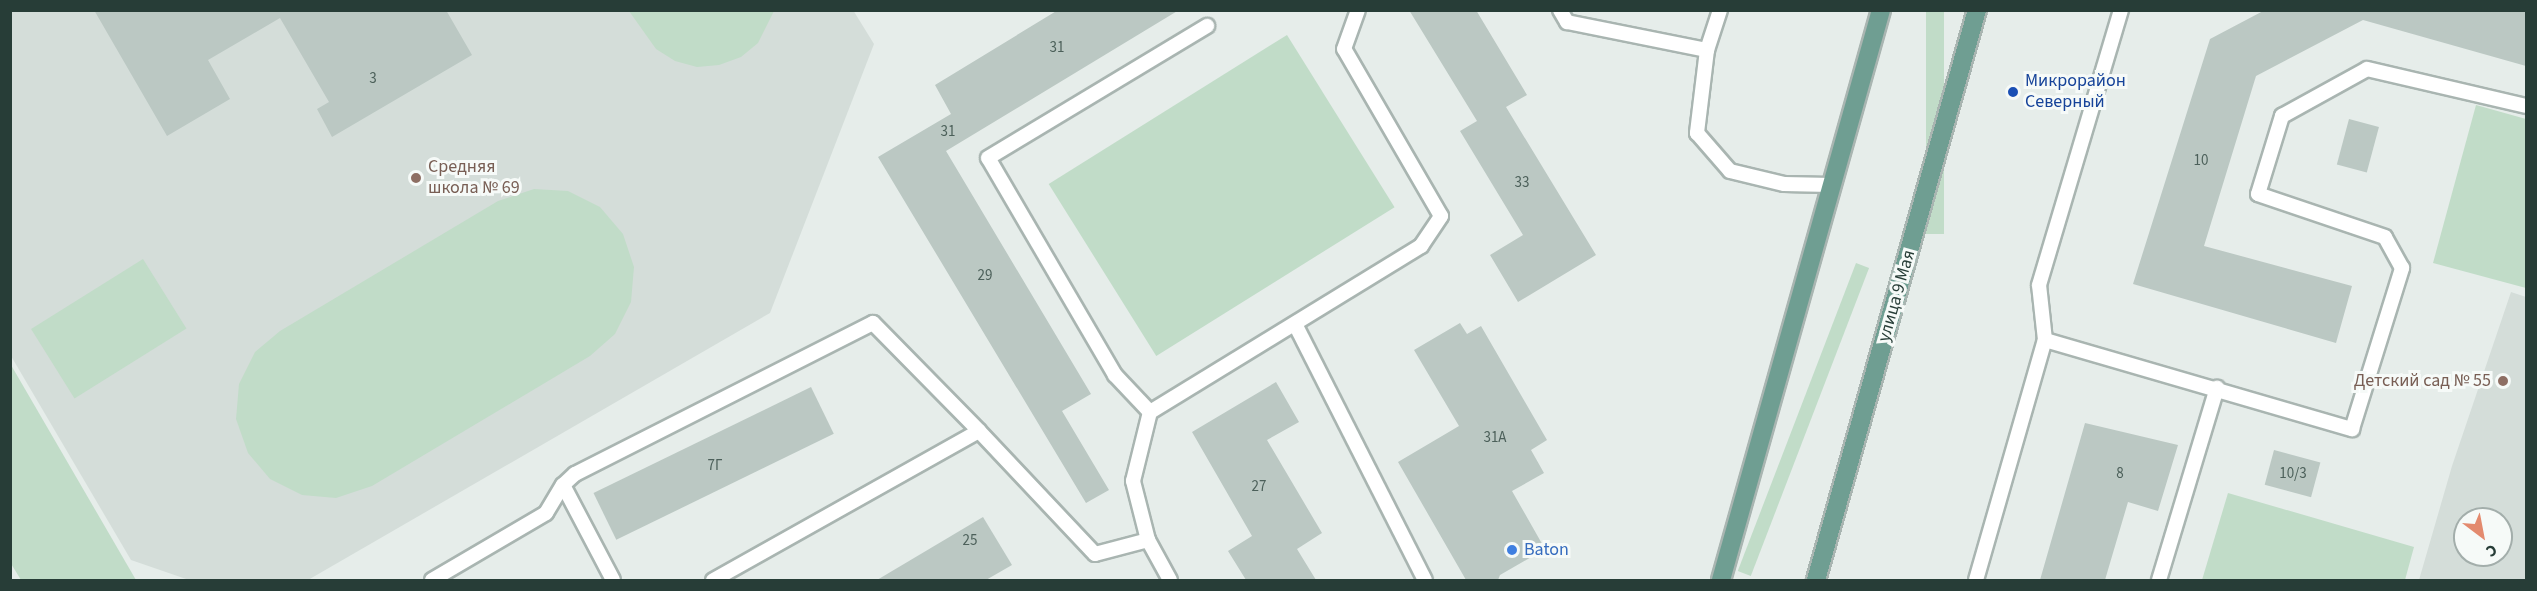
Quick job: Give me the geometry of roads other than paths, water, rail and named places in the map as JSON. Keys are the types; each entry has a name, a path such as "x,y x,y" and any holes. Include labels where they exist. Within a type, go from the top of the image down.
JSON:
{"main road":[{"path":"1721,580 1881,10"},
{"name":"улица 9 Мая","path":"1816,580 1977,10"}],"lane":[{"path":"1170,580 1148,540 1133,481 1150,412 1421,246 1441,216 1344,49 1358,10"},
{"path":"1560,10 1567,22 1707,50"},
{"path":"1720,10 1707,50 1697,133 1730,171 1784,184 1832,185"},
{"path":"1976,580 2045,340 2039,285 2121,10"},
{"path":"1150,412 1115,375 988,158 1207,26"},
{"path":"2045,340 2352,429 2402,268 2385,237 2258,194 2282,116 2367,69 2526,106"},
{"path":"432,580 546,513 563,485 575,474 873,323 1095,554 1148,540"},
{"path":"1295,324 1425,580"},
{"path":"2160,580 2217,388"},
{"path":"713,580 979,431"},
{"path":"563,485 613,580"}],"place":[{"name":"Микрорайон Северный","path":"2013,92"},
{"name":"Средняя школа № 69","path":"416,178"},
{"name":"Детский сад № 55","path":"2503,381"},
{"name":"Baton","path":"1512,550"}]}
